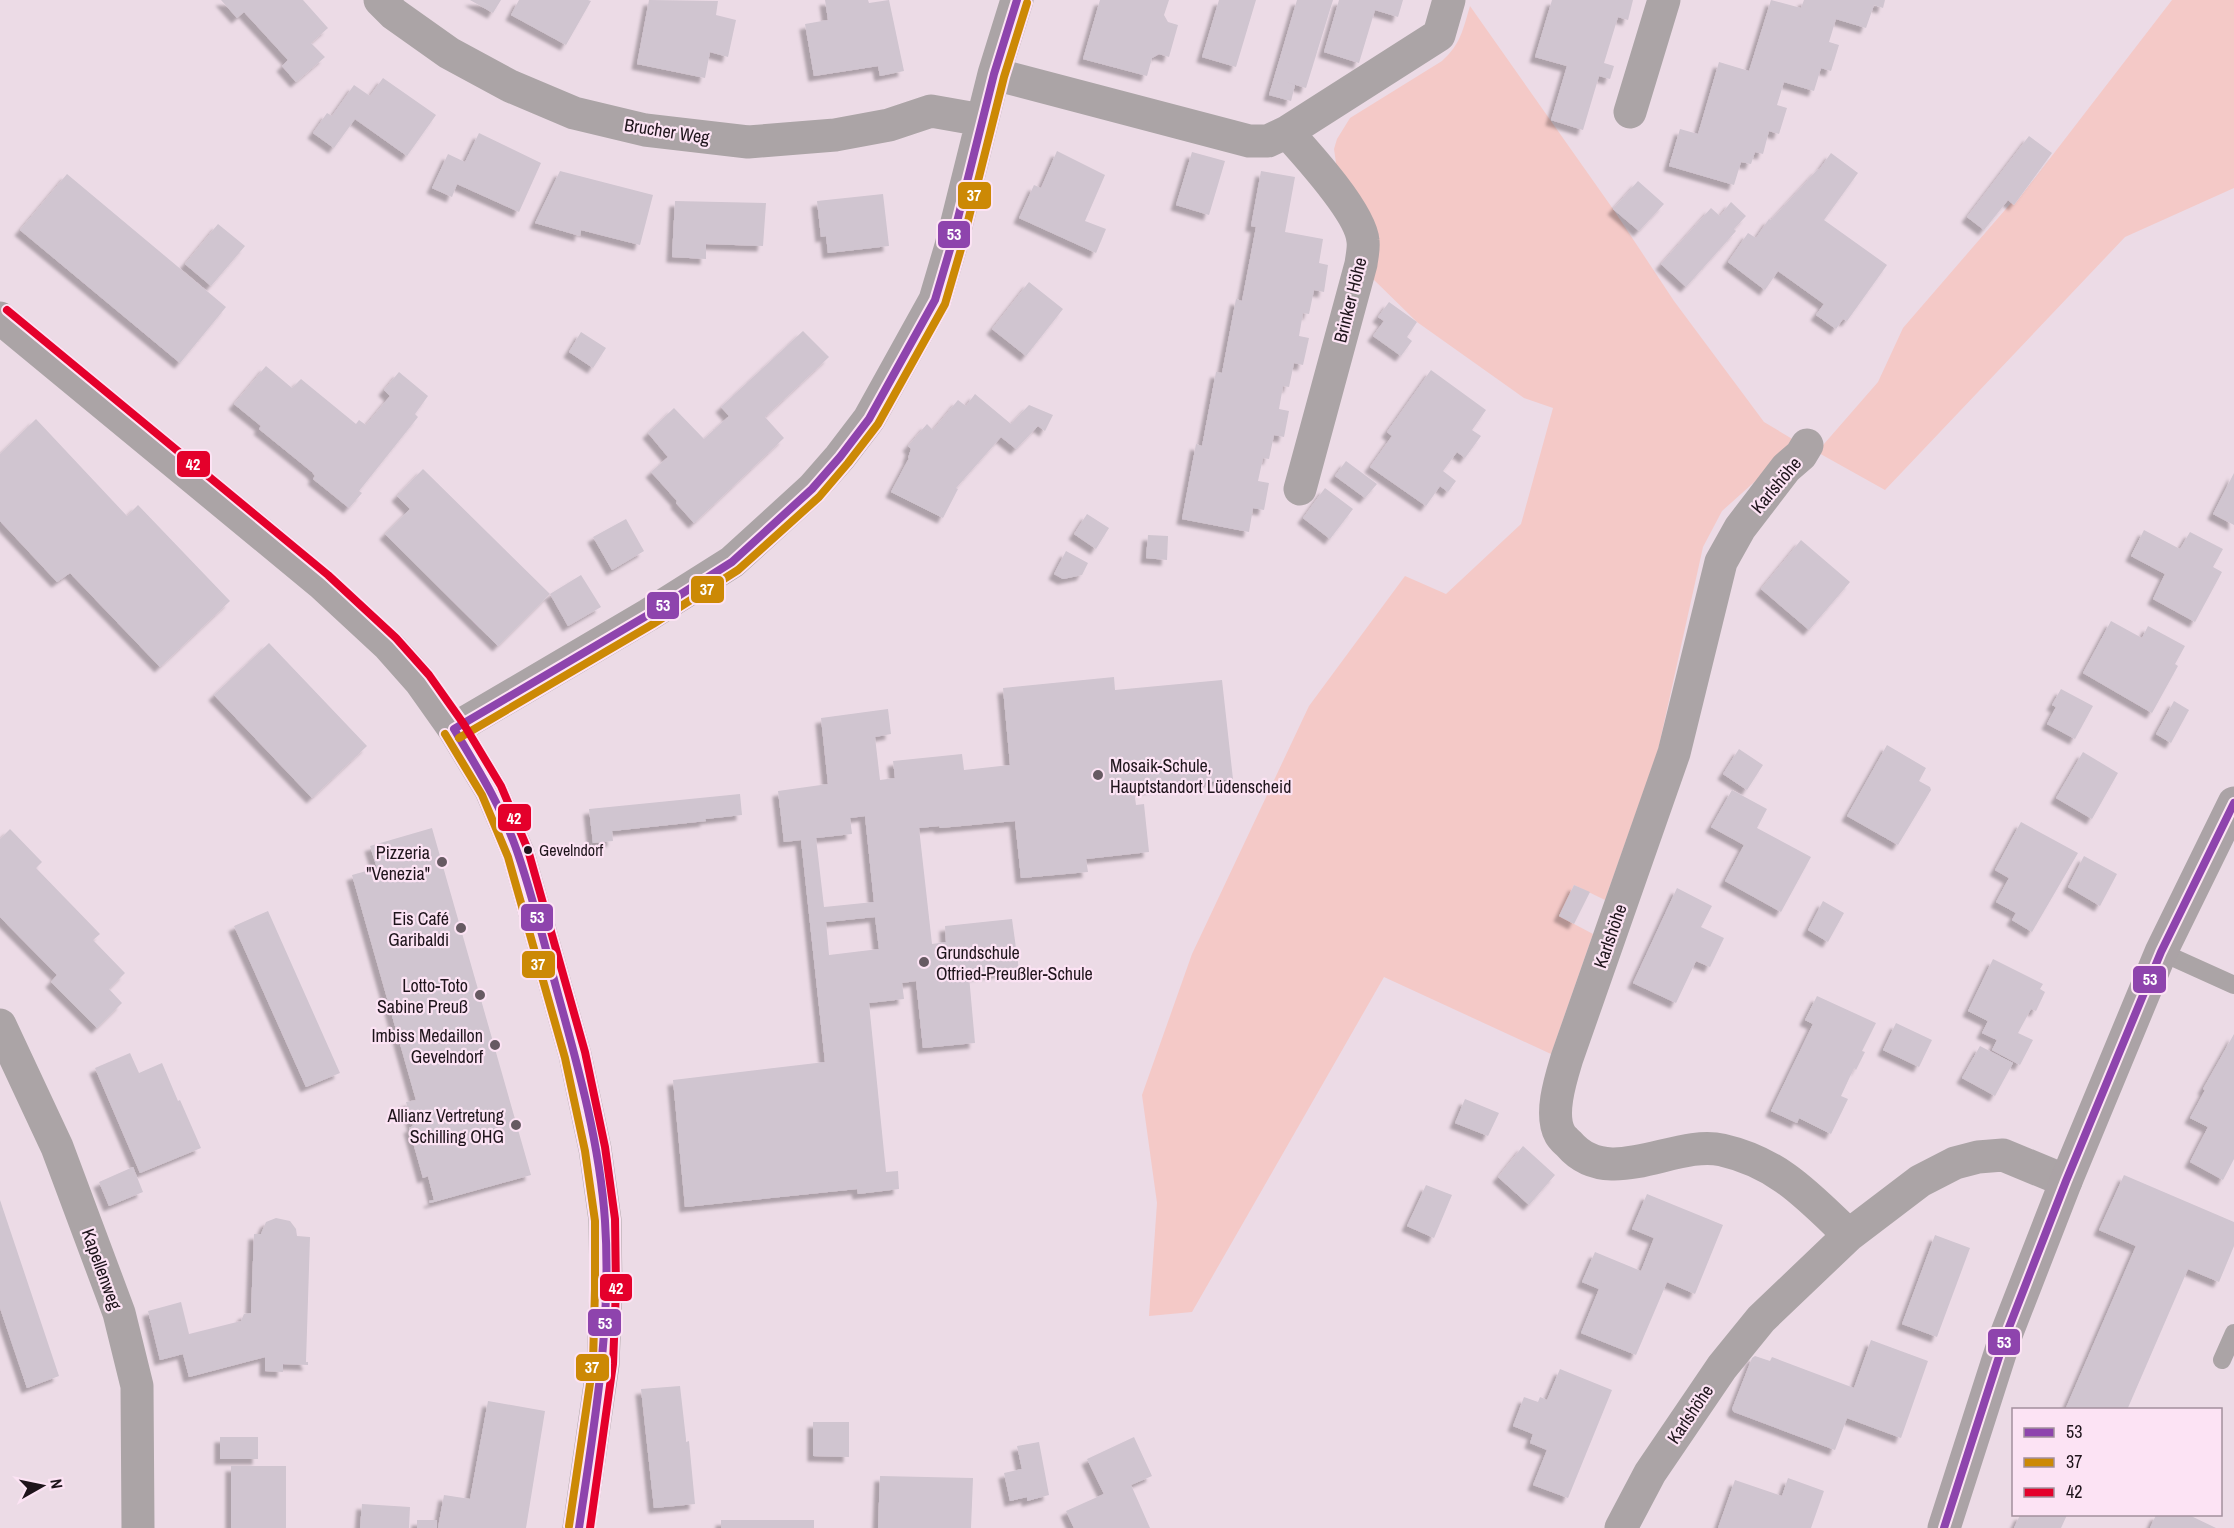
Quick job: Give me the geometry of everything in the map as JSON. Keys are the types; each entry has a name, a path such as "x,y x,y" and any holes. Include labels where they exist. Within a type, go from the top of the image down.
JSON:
{"main road":[{"path":"1944,1528 2006,1335 2066,1181 2161,952 2234,803"}],"street":[{"name":"Brucher Weg","path":"380,0 394,14 449,53 510,86 574,112 645,130 748,142 835,135 889,125 931,111 982,120"},
{"path":"454,729 648,615 732,562 812,489 840,457 869,419 935,300 954,236 994,74 1017,0"},
{"path":"994,74 1250,141 1268,141 1287,132 1439,34 1449,0"},
{"path":"1630,112 1664,0"},
{"name":"Brinker Höhe","path":"1287,132 1323,171 1355,220 1363,239 1361,264 1300,489"},
{"path":"0,318 321,584 389,646 420,681 454,729 491,790 518,853 575,1055 595,1149 605,1220 606,1289 603,1364 579,1528"},
{"name":"Karlshöhe","path":"1807,445 1801,455 1786,468 1740,528 1720,562 1674,753 1564,1069 1558,1090 1557,1126 1561,1135 1577,1154 1619,1165 1700,1149 1718,1149 1754,1160 1793,1182 1849,1235"},
{"name":"Kapellenweg","path":"0,1025 57,1148 119,1313 136,1386 138,1528"},
{"name":"Karlshöhe","path":"1621,1528 1650,1473 1722,1367 1761,1319 1849,1235 1920,1181 1955,1163 1978,1157 2003,1155 2066,1181"}],"lane":[{"path":"2161,952 2234,985"},
{"path":"2222,1360 2234,1333"}],"shaded area":[{"path":"2172,0 2234,0 2234,188 2125,237 1885,490 1817,452 1878,382 1903,328 2011,203 2014,205"},
{"path":"1470,6 1613,209 1674,301 1764,422 1794,440 1780,459 1722,511 1703,547 1658,750 1605,900 1574,885 1559,916 1593,934 1551,1054 1384,977 1192,1312 1149,1316 1157,1203 1142,1095 1192,954 1309,706 1405,576 1446,594 1521,524 1553,408 1524,398 1417,322 1370,276 1337,170 1334,149 1337,139 1350,118 1442,61 1457,42"}],"building":[{"path":"221,0 303,0 328,28 311,43 325,57 296,82 282,66 288,60 244,12 237,18"},
{"path":"470,0 501,0 493,13"},
{"path":"519,0 591,1 566,45 511,15"},
{"path":"649,0 718,1 716,15 736,20 728,57 710,52 705,78 637,64"},
{"path":"825,0 868,0 869,3 889,0 904,71 880,76 878,66 814,76 805,24 828,20"},
{"path":"1100,0 1169,0 1164,15 1168,22 1178,25 1169,57 1159,54 1152,58 1147,76 1083,59"},
{"path":"1219,0 1256,0 1236,67 1202,57"},
{"path":"1297,0 1333,0 1306,88 1286,82 1295,85 1291,101 1269,95"},
{"path":"1339,0 1403,0 1398,17 1375,10 1359,63 1324,52"},
{"path":"1552,0 1633,0 1628,20 1618,17 1604,63 1614,66 1610,79 1599,76 1583,130 1551,120 1567,66 1535,57"},
{"path":"1771,0 1801,8 1804,0 1885,0 1883,8 1874,5 1866,28 1836,19 1829,42 1839,45 1831,71 1821,68 1814,91 1784,82 1777,105 1787,108 1779,134 1769,131 1763,154 1755,152 1751,164 1741,162 1734,185 1669,166 1680,129 1698,134 1719,62 1749,71"},
{"path":"383,78 436,115 407,156 355,119 334,148 313,133 327,113 332,116 354,85 370,96"},
{"path":"479,133 541,163 519,212 457,184 452,197 432,188 448,154 465,162"},
{"path":"2029,136 2052,153 2014,205 2008,200 1984,230 1967,217"},
{"path":"1057,151 1105,175 1085,221 1106,229 1096,253 1019,218 1034,185 1041,188"},
{"path":"1192,152 1225,161 1209,215 1176,205"},
{"path":"1831,153 1858,173 1824,220 1887,265 1847,321 1843,319 1836,329 1816,315 1824,304 1778,271 1765,290 1728,262 1748,233 1756,238 1769,219 1771,220 1819,170"},
{"path":"560,171 653,195 640,245 581,230 580,236 535,223"},
{"path":"1261,171 1295,177 1285,232 1323,239 1319,263 1328,265 1324,292 1314,290 1309,314 1303,313 1299,336 1309,338 1303,365 1294,363 1289,387 1283,386 1279,409 1289,411 1284,437 1274,435 1269,459 1263,458 1258,481 1269,483 1264,510 1253,508 1249,532 1182,519 1196,444 1202,446 1216,372 1222,373 1236,299 1242,301 1256,227 1251,226"},
{"path":"67,174 226,307 180,363 20,230"},
{"path":"1638,181 1664,204 1639,231 1613,209"},
{"path":"883,194 889,246 828,253 826,236 821,237 817,201"},
{"path":"675,201 766,203 763,246 706,244 706,259 672,257"},
{"path":"1731,202 1746,216 1734,229 1736,231 1686,287 1661,264 1711,208 1720,216"},
{"path":"218,224 245,246 211,286 185,264"},
{"path":"1029,282 1063,309 1026,356 992,329"},
{"path":"1389,302 1417,322 1407,337 1412,341 1401,356 1373,336 1384,321 1378,317"},
{"path":"803,331 829,357 765,417 784,438 694,523 651,472 668,457 648,433 674,408 704,439 729,416 721,407"},
{"path":"581,332 606,348 593,368 569,352"},
{"path":"266,366 292,388 301,379 356,424 359,420 366,425 390,396 384,390 399,372 428,396 415,414 418,417 359,491 362,493 349,508 313,479 315,476 312,472 259,429 261,426 234,404"},
{"path":"1431,370 1486,410 1472,430 1481,436 1465,458 1457,452 1443,471 1456,481 1448,492 1440,486 1426,506 1370,467 1392,436 1387,432"},
{"path":"975,394 1011,424 1029,405 1053,415 1045,431 1038,426 1016,449 1001,437 956,488 958,489 943,518 891,492 909,458 911,449 908,446 927,424 933,430 958,400 966,406"},
{"path":"36,419 127,516 138,505 230,601 160,667 70,573 57,582 0,521 0,454"},
{"path":"1346,461 1377,484 1365,498 1335,476"},
{"path":"423,469 550,594 498,646 385,534 410,509 397,496"},
{"path":"2234,473 2234,525 2213,514"},
{"path":"1325,488 1353,509 1330,539 1303,518"},
{"path":"1087,514 1109,528 1096,549 1074,534"},
{"path":"626,519 644,551 612,570 593,537"},
{"path":"2144,530 2180,549 2190,532 2223,549 2213,567 2222,572 2195,622 2153,599 2165,574 2131,556"},
{"path":"1148,535 1168,536 1167,560 1146,558"},
{"path":"1801,540 1850,582 1809,630 1761,589"},
{"path":"1066,551 1088,563 1082,575 1063,579 1054,574"},
{"path":"581,575 601,607 568,626 550,594"},
{"path":"2111,621 2142,638 2148,626 2185,646 2175,664 2178,666 2152,713 2083,673"},
{"path":"269,643 367,746 312,798 214,695"},
{"path":"1114,677 1115,690 1222,680 1233,779 1134,790 1136,805 1144,804 1149,852 1086,859 1088,872 1021,878 1015,821 919,828 932,944 946,942 945,926 1012,919 1019,970 969,976 975,1043 923,1048 916,981 902,983 904,999 869,1003 886,1172 898,1171 899,1189 858,1194 857,1189 685,1207 673,1080 825,1062 801,840 784,842 778,791 828,784 821,718 888,709 891,734 875,737 880,780 895,778 893,761 962,754 964,770 1010,765 1003,688","holes":["865,816 874,902 824,907 816,838 852,834 850,818","875,917 879,949 829,955 826,922"]},
{"path":"2061,689 2093,706 2075,739 2047,724 2056,707 2052,705"},
{"path":"2174,701 2189,710 2171,743 2156,734"},
{"path":"1887,745 1926,768 1919,781 1931,790 1898,845 1847,816"},
{"path":"1739,749 1763,765 1747,790 1723,774"},
{"path":"2083,752 2118,773 2092,819 2056,798"},
{"path":"1732,790 1767,809 1757,828 1811,857 1781,912 1725,881 1744,845 1711,827"},
{"path":"740,794 742,815 612,831 613,841 593,843 589,809"},
{"path":"2021,822 2078,853 2032,932 2012,920 2016,913 1996,902 2009,878 1995,870"},
{"path":"432,828 531,1175 430,1203 429,1201 434,1200 428,1176 423,1178 409,1128 413,1126 406,1102 416,1100 352,875 377,868 370,846"},
{"path":"10,829 42,862 36,868 100,934 93,940 125,973 109,989 122,1003 97,1028 51,982 57,975 0,917 0,839"},
{"path":"2084,856 2117,874 2100,906 2068,887"},
{"path":"1574,885 1590,892 1574,924 1559,916"},
{"path":"1677,888 1712,906 1701,927 1724,938 1710,967 1696,961 1676,1003 1633,983"},
{"path":"1823,901 1844,913 1828,942 1808,930"},
{"path":"268,911 340,1073 306,1087 234,926"},
{"path":"1993,959 2043,984 2040,989 2045,992 2036,1011 2031,1009 2018,1033 2033,1040 2020,1065 1992,1050 1997,1040 1982,1033 1988,1021 1968,1011"},
{"path":"1817,996 1876,1023 1862,1051 1865,1052 1856,1070 1854,1068 1841,1096 1848,1099 1831,1134 1799,1118 1797,1123 1771,1111 1813,1024 1805,1020"},
{"path":"1896,1023 1932,1040 1919,1067 1883,1050"},
{"path":"2234,1034 2234,1159 2223,1180 2190,1162 2208,1127 2190,1118 2205,1090 2203,1089"},
{"path":"1980,1046 2013,1063 1995,1096 1962,1078"},
{"path":"130,1053 139,1073 162,1063 201,1148 140,1173 95,1068"},
{"path":"1465,1099 1499,1113 1488,1136 1455,1123"},
{"path":"1523,1146 1555,1175 1529,1205 1498,1177"},
{"path":"133,1167 143,1192 109,1206 99,1182"},
{"path":"2124,1175 2234,1222 2234,1246 2219,1282 2188,1269 2128,1408 2066,1408 2136,1246 2099,1230"},
{"path":"1426,1185 1452,1195 1434,1238 1407,1226"},
{"path":"1647,1194 1723,1225 1695,1294 1667,1282 1636,1355 1581,1333 1599,1289 1582,1282 1595,1252 1641,1271 1654,1238 1632,1229"},
{"path":"0,1200 59,1376 27,1388 0,1308"},
{"path":"276,1218 290,1221 296,1229 297,1236 310,1237 306,1362 308,1365 283,1364 283,1372 265,1371 265,1357 189,1377 183,1354 160,1360 148,1311 181,1302 189,1334 241,1321 244,1314 251,1313 254,1234 261,1234 266,1222"},
{"path":"1935,1235 1970,1248 1937,1337 1902,1324"},
{"path":"1871,1340 1928,1361 1901,1438 1847,1418 1835,1450 1734,1412 1732,1409 1752,1358 1755,1356 1770,1361 1772,1357 1854,1388"},
{"path":"1560,1369 1612,1390 1568,1498 1533,1485 1547,1450 1530,1443 1533,1434 1513,1426 1524,1397 1538,1402 1540,1397 1547,1400"},
{"path":"680,1386 686,1442 689,1441 695,1504 654,1508 641,1389"},
{"path":"488,1401 545,1411 526,1528 438,1528 444,1495 470,1499"},
{"path":"813,1422 849,1422 849,1457 813,1456"},
{"path":"220,1437 258,1437 258,1459 220,1459"},
{"path":"1134,1437 1152,1476 1131,1485 1150,1528 1074,1528 1066,1511 1104,1494 1087,1459"},
{"path":"1039,1442 1049,1495 1027,1501 1027,1497 1010,1501 1004,1473 1022,1469 1017,1446"},
{"path":"231,1466 286,1466 286,1528 231,1528"},
{"path":"880,1476 973,1478 971,1528 878,1528"},
{"path":"1788,1478 1824,1491 1811,1528 1718,1528 1735,1480 1782,1496"},
{"path":"362,1504 410,1507 409,1528 360,1528"},
{"path":"2020,1516 2067,1516 2061,1528 2014,1528"},
{"path":"2156,1516 2191,1516 2216,1528 2150,1528"},
{"path":"417,1520 437,1520 437,1528 417,1528"},
{"path":"721,1520 814,1520 814,1528 721,1528"}],"transit line":[{"name":"53","path":"454,729 648,615 732,562 812,489 840,457 869,419 935,300 951,246 994,74 1017,0"},
{"name":"37","path":"459,738 653,624 738,570 819,497 848,463 878,424 945,304 1004,77 1027,3"},
{"name":"42","path":"7,310 328,575 396,638 429,675 463,723 501,786 528,850 585,1052 605,1147 615,1219 616,1289 613,1364 590,1528"},
{"name":"53","path":"454,729 497,805 518,854 574,1053 599,1165 607,1260 604,1337 579,1528"},
{"name":"37","path":"445,734 482,795 508,857 565,1058 585,1151 595,1221 593,1363 569,1526"},
{"name":"53","path":"1944,1528 2006,1335 2066,1181 2161,952 2234,803"}],"place":[{"name":"Mosaik-Schule, Hauptstandort Lüdenscheid","path":"1098,775"},
{"name":"Gevelndorf","path":"528,850"},
{"name":"Pizzeria \"Venezia\"","path":"442,862"},
{"name":"Eis Café Garibaldi","path":"461,928"},
{"name":"Grundschule Otfried-Preußler-Schule","path":"924,962"},
{"name":"Lotto-Toto Sabine Preuß","path":"480,995"},
{"name":"Imbiss Medaillon Gevelndorf","path":"495,1045"},
{"name":"Allianz Vertretung Schilling OHG","path":"516,1125"}]}
